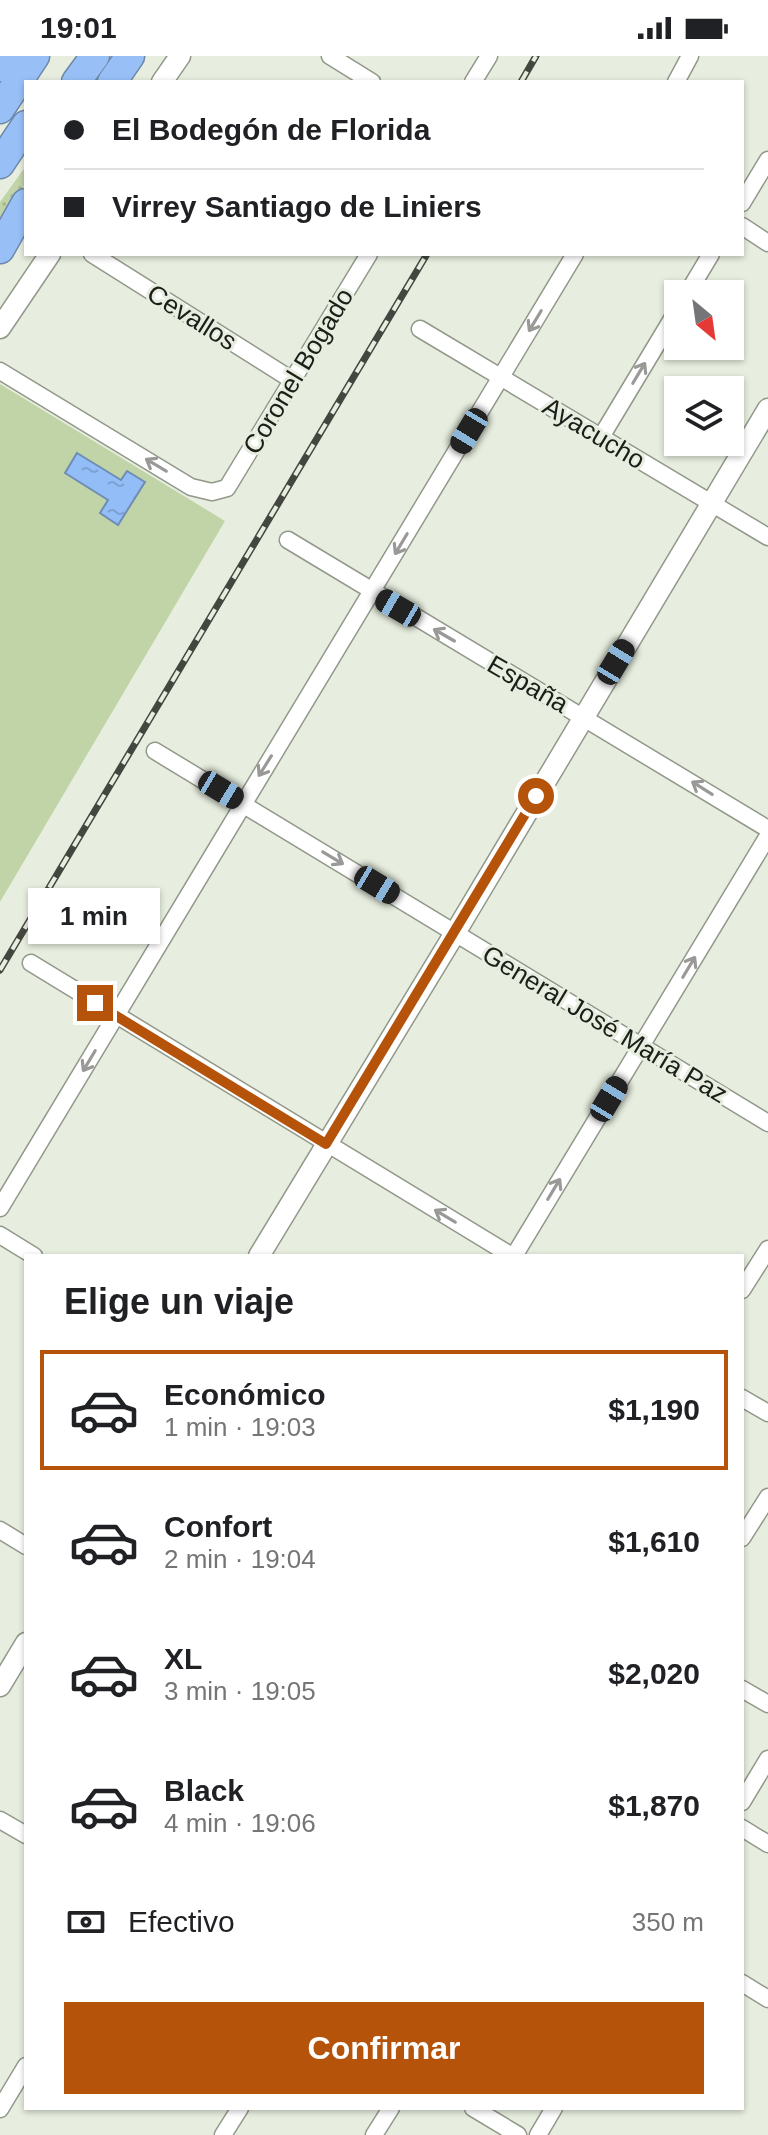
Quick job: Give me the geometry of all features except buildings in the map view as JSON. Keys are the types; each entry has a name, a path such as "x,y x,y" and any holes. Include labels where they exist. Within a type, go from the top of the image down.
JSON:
{"highway":[{"path":"0,67 7,56"},
{"path":"0,109 35,56"},
{"path":"55,80 71,56"},
{"path":"77,80 95,56"},
{"path":"113,80 130,56"},
{"path":"0,164 24,128"},
{"path":"0,181 24,154"},
{"path":"0,238 24,206"},
{"path":"0,249 24,207"}],"street":[{"path":"163,80 180,56"},
{"path":"330,56 369,80"},
{"path":"474,80 489,56"},
{"path":"677,80 690,56"},
{"path":"744,200 768,160"},
{"path":"744,227 768,243"},
{"path":"0,328 49,256"},
{"name":"Cevallos","path":"95,256 292,380"},
{"name":"Coronel Bogado","path":"0,371 191,487 212,492 227,488 366,256"},
{"path":"0,1208 574,256"},
{"path":"695,280 710,256"},
{"name":"Ayacucho","path":"420,329 768,537"},
{"path":"601,437 664,332"},
{"path":"260,1254 768,409"},
{"name":"España","path":"288,540 768,829"},
{"name":"General José María Paz","path":"155,751 768,1123"},
{"path":"514,1254 768,836"},
{"path":"31,963 510,1254"},
{"path":"0,1235 31,1254"},
{"path":"744,1287 768,1249"},
{"path":"744,1399 768,1413"},
{"path":"744,1535 768,1497"},
{"path":"0,1530 24,1545"},
{"path":"0,1686 24,1646"},
{"path":"744,1690 768,1704"},
{"path":"744,1799 768,1759"},
{"path":"0,1820 24,1834"},
{"path":"744,1829 768,1844"},
{"path":"744,1984 768,1999"},
{"path":"0,2109 24,2069"},
{"path":"223,2135 239,2110"},
{"path":"374,2135 390,2110"},
{"path":"476,2110 518,2135"},
{"path":"538,2135 553,2110"}],"green space":[{"path":"24,169 24,186 0,220 0,202"},
{"path":"0,384 225,521 0,902"}],"water":[{"path":"77,453 121,480 127,471 145,482 118,525 100,513 108,500 65,473"}],"railway":[{"path":"522,80 536,56"},
{"path":"0,970 426,256"}],"route":[{"path":"95,1003 326,1144 536,796"}]}
